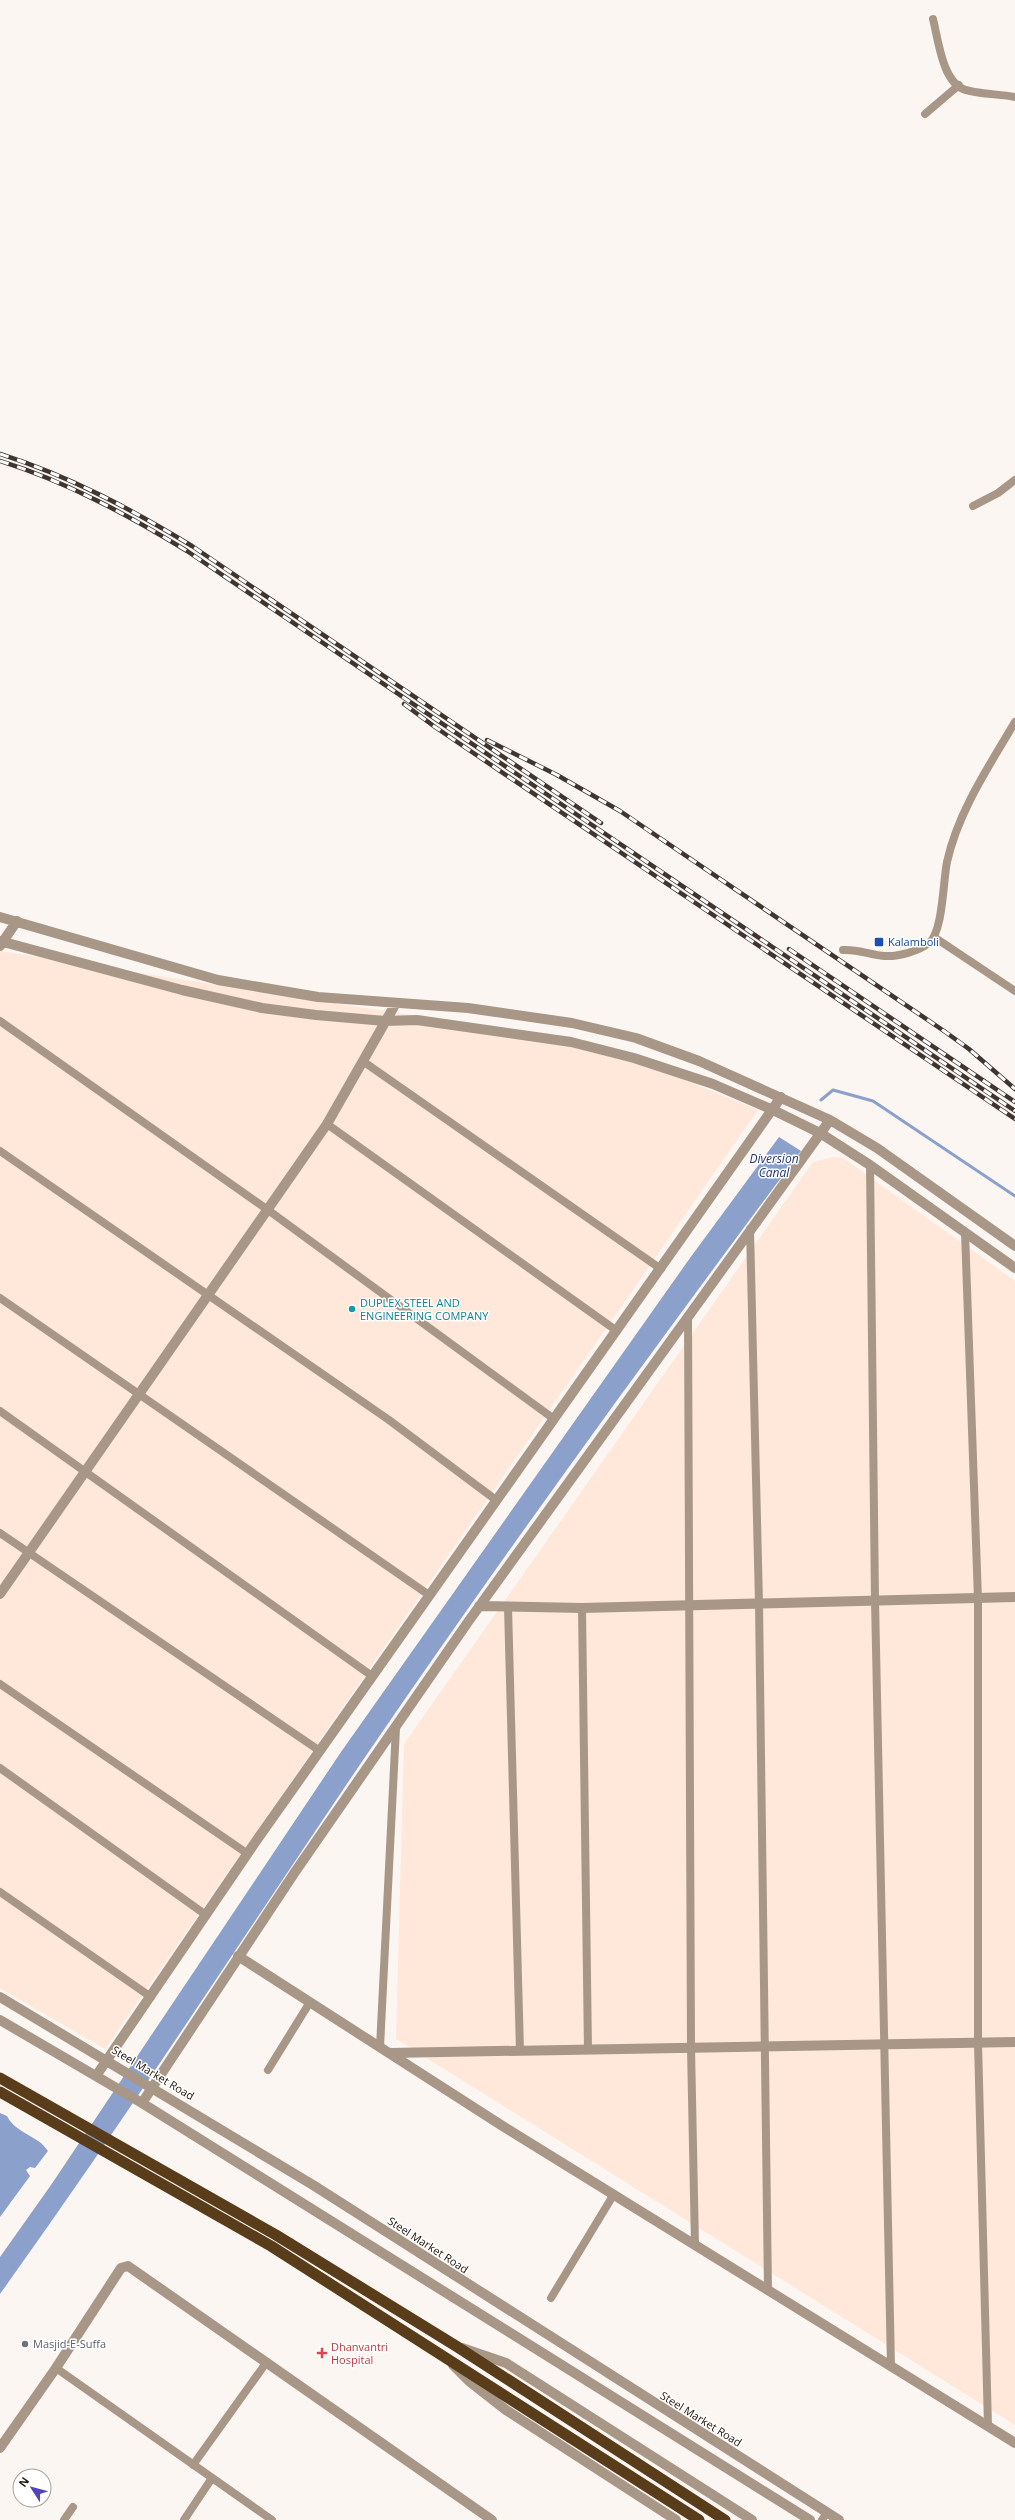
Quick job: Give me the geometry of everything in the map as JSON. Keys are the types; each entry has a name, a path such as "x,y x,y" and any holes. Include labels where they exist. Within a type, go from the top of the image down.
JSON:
{"highway":[{"path":"0,2078 276,2235 456,2346 725,2520"},
{"path":"0,2092 271,2246 699,2520"}],"street":[{"path":"934,19 945,66 962,89 1015,97"},
{"path":"925,114 959,85"},
{"path":"973,506 998,493 1015,480"},
{"path":"843,950 872,952 886,956 901,954 928,944 934,937 939,926 943,883 955,834 985,771 1015,722"},
{"path":"0,917 84,943 218,980 318,997 468,1008 557,1021 636,1038 699,1061 830,1120 877,1148 1015,1246"},
{"path":"17,922 1,943 182,990 262,1008 316,1015 385,1020 417,1020 571,1042 614,1052 714,1084 776,1111 820,1133 870,1165 1015,1268"},
{"path":"934,937 1015,991"},
{"path":"0,1594 327,1124 364,1062 385,1020 396,1002"},
{"path":"0,1021 268,1210 554,1419"},
{"path":"364,1062 661,1269"},
{"path":"96,2076 372,1676 784,1098"},
{"path":"142,2103 238,1956 479,1606 830,1120"},
{"path":"327,1124 617,1331"},
{"path":"0,1151 207,1296 389,1420 496,1500"},
{"path":"870,1165 875,1600 891,2367"},
{"path":"750,1229 759,1603 768,2290"},
{"path":"965,1232 978,1599 978,2043 988,2426"},
{"path":"0,1298 429,1595"},
{"path":"688,1316 691,2048 695,2245"},
{"path":"0,1411 372,1676"},
{"path":"0,1533 28,1554 320,1751"},
{"path":"479,1606 582,1608 1015,1597"},
{"path":"508,1607 520,2051"},
{"path":"582,1608 588,2050"},
{"path":"0,1684 248,1854"},
{"path":"384,2050 396,1728"},
{"path":"0,1768 206,1915"},
{"path":"0,1892 151,1997"},
{"path":"238,1956 384,2050 695,2245 1015,2443"},
{"name":"Steel Market Road","path":"0,1996 313,2185 824,2516 839,2520"},
{"path":"268,2070 310,2002"},
{"path":"0,2020 142,2103 810,2520"},
{"path":"384,2050 520,2051 1015,2042"},
{"path":"551,2298 614,2194"},
{"path":"0,2448 56,2368 121,2268 128,2266 492,2520"},
{"path":"526,2343 535,2328"},
{"path":"456,2346 506,2363 752,2520"},
{"path":"445,2357 469,2381 506,2410 676,2520"},
{"path":"193,2465 266,2362"},
{"path":"56,2368 272,2520"},
{"path":"184,2520 212,2478"},
{"path":"64,2520 73,2507"}],"shaded area":[{"path":"0,951 494,1028 656,1068 758,1110 105,2049 0,1988"},
{"path":"834,1157 843,1158 1015,1281 1015,2425 396,2039 404,1744 813,1162"}],"water":[{"name":"Diversion Canal","path":"779,1137 801,1151 688,1303 521,1533 359,1766 92,2163 0,2294 0,2257 51,2185 341,1752 690,1258"},
{"path":"0,2113 7,2116 21,2131 39,2141 48,2151 35,2168 30,2167 26,2170 30,2176 0,2217"}],"waterway":[{"path":"821,1100 833,1090 873,1101 1015,1196"}],"railway":[{"path":"0,454 51,472 99,494 123,506 192,546 601,823"},
{"path":"0,461 25,469 96,500 120,512 187,551 1015,1111"},
{"path":"404,704 435,727 1015,1119"},
{"path":"487,740 557,775 620,811 944,1031 969,1049 1015,1089"},
{"path":"789,949 1015,1102"}],"place":[{"name":"Kalamboli","path":"879,942"},
{"name":"DUPLEX STEEL AND ENGINEERING COMPANY","path":"352,1309"},
{"name":"Masjid-E-Suffa","path":"25,2344"},
{"name":"Dhanvantri Hospital","path":"322,2353"}]}
